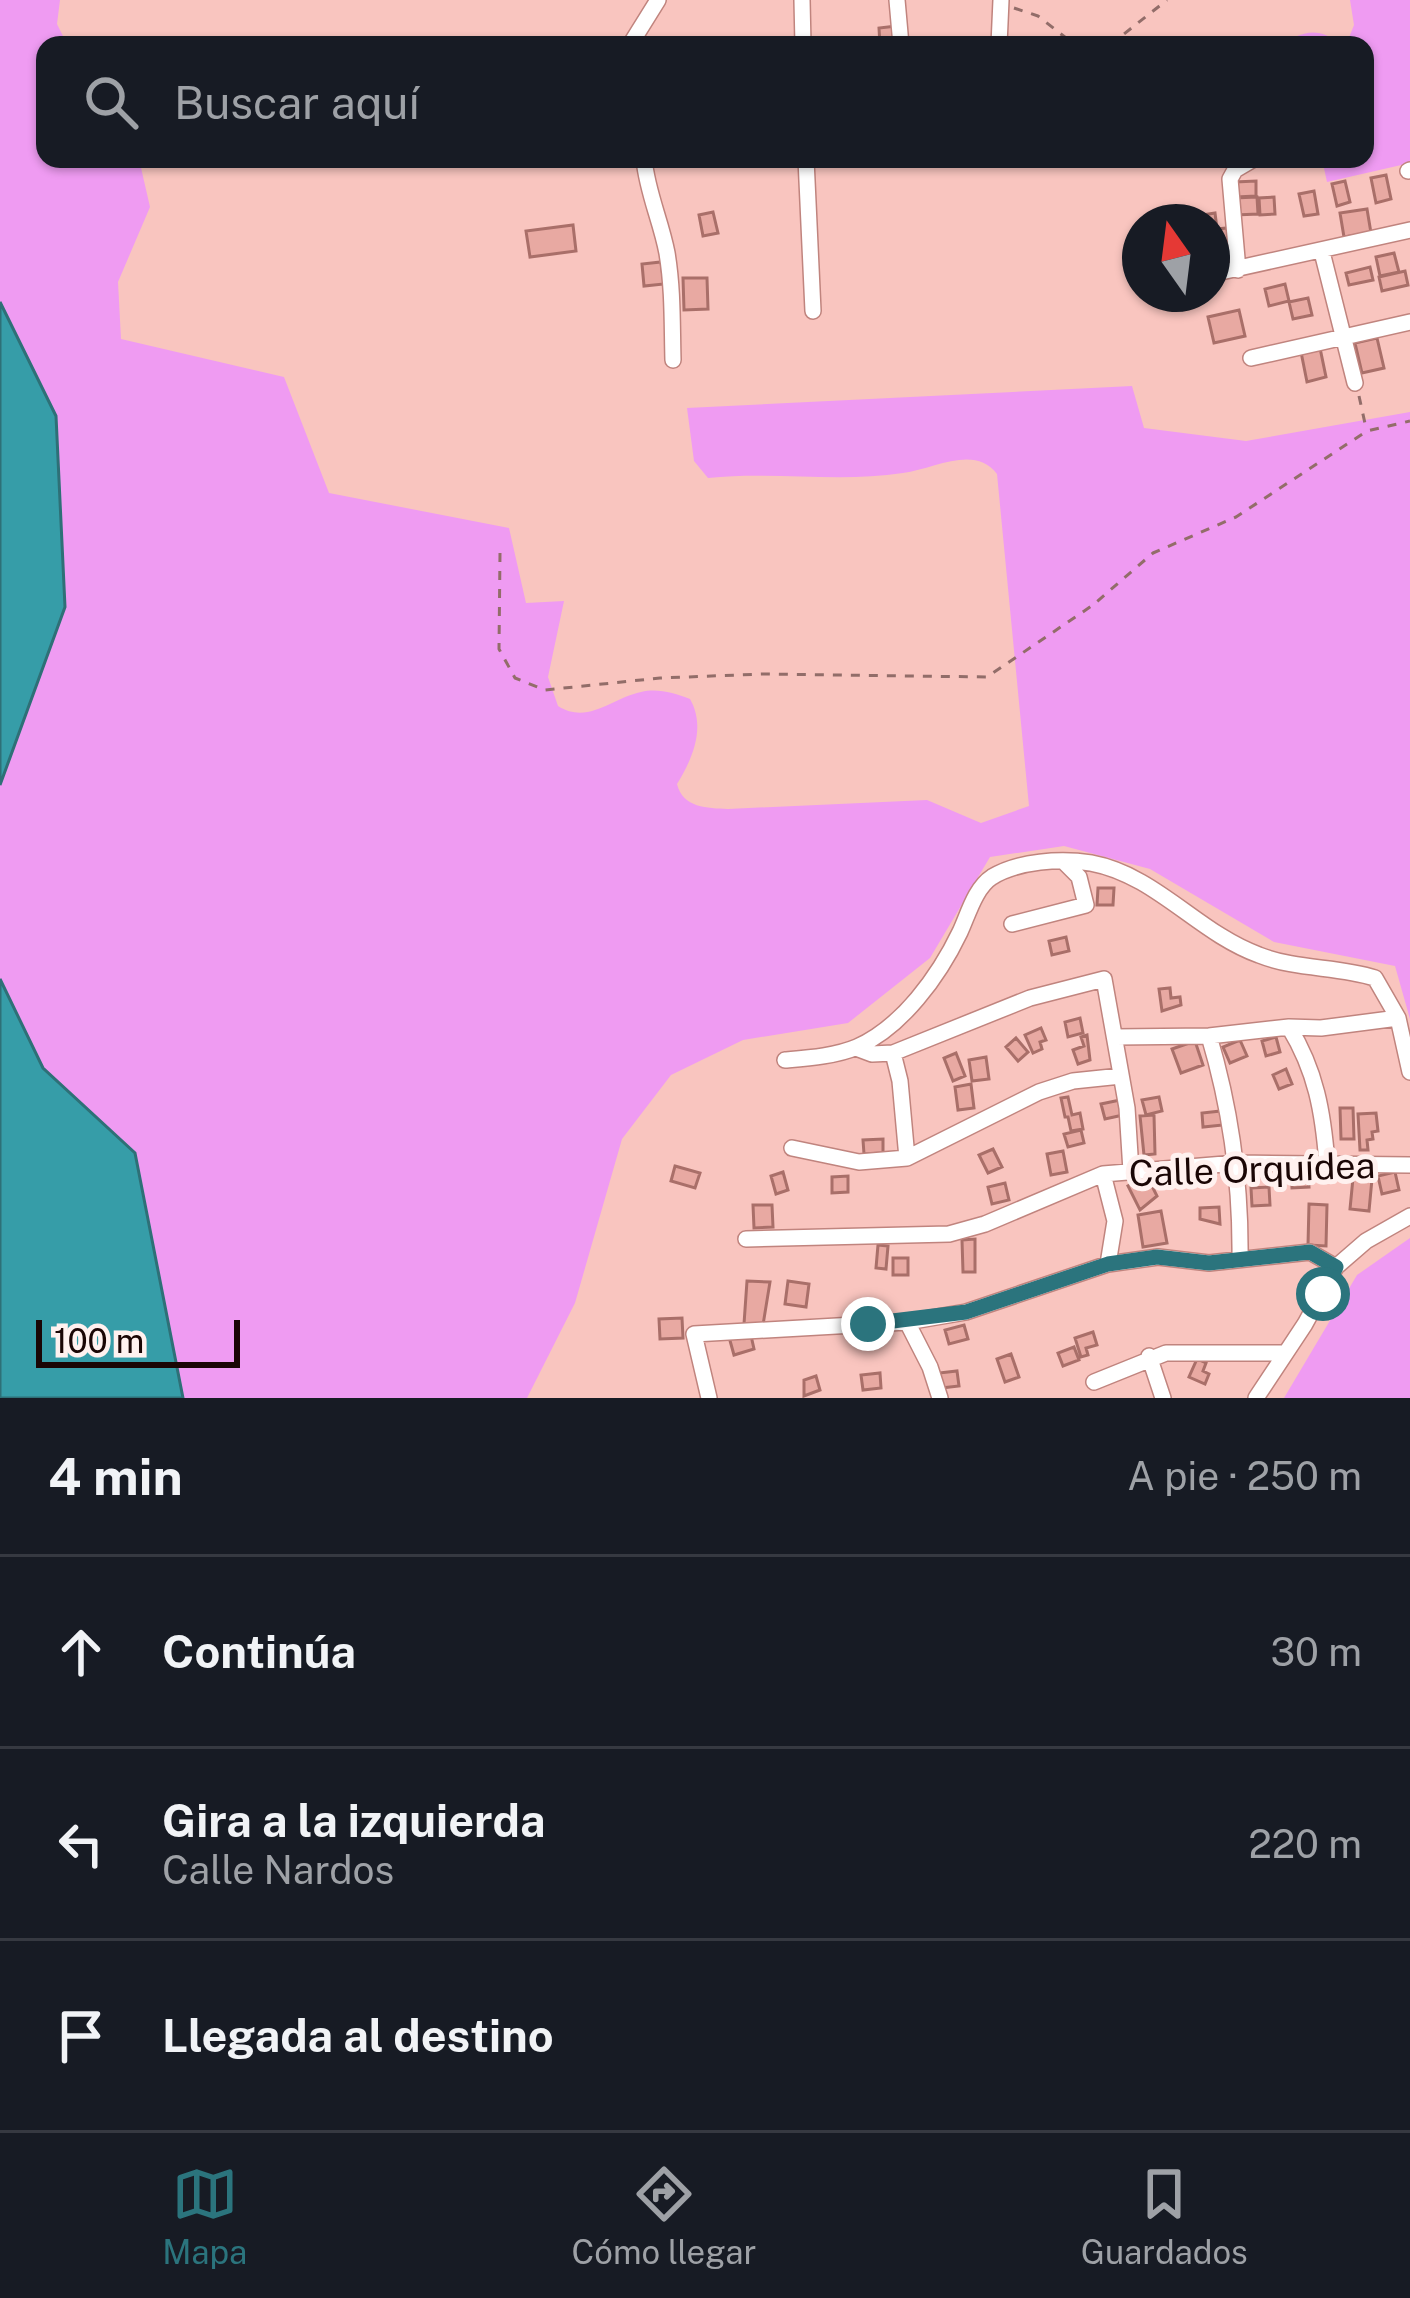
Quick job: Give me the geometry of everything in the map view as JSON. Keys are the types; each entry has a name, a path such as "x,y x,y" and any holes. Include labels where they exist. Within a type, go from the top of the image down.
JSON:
{"street":[{"path":"636,36 658,0"},
{"path":"802,0 803,36"},
{"path":"897,0 901,36"},
{"path":"999,36 1001,2"},
{"path":"645,168 666,247 674,360"},
{"path":"806,168 813,311"},
{"path":"1238,168 1230,178 1238,270"},
{"path":"1230,271 1410,230"},
{"path":"1322,253 1355,383"},
{"path":"1251,358 1410,322"},
{"path":"1012,924 1087,905 1079,878 1063,861"},
{"path":"785,1060 856,1048 891,1026 952,948 980,889 992,878 1027,865 1063,861 1120,872 1259,956 1376,978 1398,1018 1410,1072"},
{"path":"856,1048 872,1054 892,1053 1030,998 1103,979 1116,1037 1131,1171"},
{"path":"1116,1037 1209,1036 1398,1018"},
{"path":"1288,1027 1307,1056 1318,1088 1327,1162"},
{"path":"1209,1036 1225,1090 1237,1163 1240,1259"},
{"path":"892,1053 900,1081 907,1158"},
{"path":"793,1148 859,1162 907,1158 1039,1092 1073,1081 1120,1076"},
{"name":"Calle Orquídea","path":"746,1240 949,1234 985,1224 1103,1174 1237,1163 1410,1165"},
{"path":"1103,1174 1115,1221 1108,1264"},
{"path":"1256,1398 1336,1267 1366,1241 1410,1216"},
{"path":"709,1398 694,1334 908,1322 966,1312 1108,1264 1157,1257 1209,1263 1310,1252 1336,1267"},
{"path":"908,1322 940,1398"},
{"path":"1094,1382 1166,1353 1285,1353"},
{"path":"1149,1356 1163,1398"}],"path":[{"path":"1121,36 1167,0"},
{"path":"1001,2 1038,16 1064,36"},
{"path":"1355,383 1367,430"},
{"path":"500,553 499,649 515,678 545,690 763,674 987,677 1093,605 1153,553 1236,517 1367,430 1410,421"}],"shaded area":[{"path":"0,0 60,0 57,24 63,36 36,36 36,168 141,168 150,207 118,282 121,339 284,377 329,493 509,528 526,603 564,601 548,677 558,706 590,712 630,695 654,691 690,699 697,720 696,742 677,784 685,798 712,808 927,800 981,823 1029,806 997,474 988,465 966,459 879,476 708,478 694,461 687,408 1132,386 1144,428 1246,441 1410,412 1410,1019 1395,966 1274,942 1150,869 1064,846 990,857 930,958 848,1023 743,1040 671,1075 622,1139 575,1303 527,1398 183,1398 135,1153 43,1068 0,979 0,785 28,708 56,416 0,302"},
{"path":"1350,0 1410,0 1410,163 1327,182 1324,168 1374,168 1374,36 1350,36 1354,25"},
{"path":"1410,1238 1410,1398 1284,1398 1357,1275"}],"water":[{"path":"0,302 56,416 65,607 0,785"},
{"path":"0,979 43,1068 135,1153 183,1398 0,1398"}],"building":[{"path":"897,26 898,36 879,36 879,28"},
{"path":"1386,175 1391,199 1376,203 1371,178"},
{"path":"1256,181 1256,196 1236,197 1235,182"},
{"path":"1345,181 1350,202 1337,206 1332,184"},
{"path":"1314,191 1318,214 1304,216 1299,194"},
{"path":"1257,197 1258,214 1235,215 1234,198"},
{"path":"1274,197 1275,214 1260,215 1259,198"},
{"path":"1367,209 1371,233 1344,237 1340,213"},
{"path":"713,212 718,233 703,236 699,215"},
{"path":"573,225 576,251 530,257 526,231"},
{"path":"1394,253 1399,272 1380,276 1376,257"},
{"path":"661,262 664,284 644,286 642,264"},
{"path":"1370,267 1373,280 1349,285 1346,273"},
{"path":"1405,271 1408,285 1382,291 1379,277"},
{"path":"683,278 707,278 708,309 684,310"},
{"path":"1285,284 1289,301 1269,306 1265,289"},
{"path":"1308,298 1312,315 1293,319 1289,302"},
{"path":"1239,310 1245,336 1214,343 1208,317"},
{"path":"1377,338 1384,368 1362,373 1355,343"},
{"path":"1320,348 1326,377 1307,382 1301,352"},
{"path":"1098,888 1114,888 1113,905 1097,905"},
{"path":"1066,937 1069,951 1052,955 1049,941"},
{"path":"1170,988 1171,998 1180,997 1181,1005 1162,1011 1159,989"},
{"path":"1080,1018 1083,1033 1068,1037 1065,1022"},
{"path":"1041,1028 1046,1040 1033,1053 1025,1035"},
{"path":"1087,1035 1090,1060 1078,1064 1073,1050 1084,1046 1081,1037"},
{"path":"1276,1037 1280,1052 1266,1056 1262,1041"},
{"path":"1016,1038 1028,1052 1018,1061 1006,1047"},
{"path":"1240,1040 1247,1056 1230,1063 1223,1047"},
{"path":"1195,1041 1203,1065 1181,1073 1172,1049"},
{"path":"956,1053 965,1076 953,1081 944,1058"},
{"path":"986,1057 989,1079 972,1081 969,1060"},
{"path":"1286,1069 1292,1084 1279,1089 1273,1075"},
{"path":"971,1084 974,1108 958,1110 955,1087"},
{"path":"1068,1097 1072,1115 1080,1113 1083,1129 1071,1131 1061,1098"},
{"path":"1159,1097 1162,1111 1146,1115 1142,1100"},
{"path":"1120,1100 1123,1115 1105,1119 1101,1104"},
{"path":"1340,1108 1353,1108 1354,1139 1341,1139"},
{"path":"1221,1111 1223,1125 1203,1127 1202,1113"},
{"path":"1376,1113 1378,1131 1367,1140 1368,1150 1360,1150 1358,1114"},
{"path":"1154,1115 1155,1154 1144,1155 1140,1116"},
{"path":"1081,1130 1084,1143 1068,1147 1064,1134"},
{"path":"883,1139 883,1153 864,1154 863,1140"},
{"path":"993,1149 1002,1167 988,1173 979,1155"},
{"path":"1063,1151 1067,1172 1051,1175 1047,1154"},
{"path":"675,1166 700,1173 695,1188 671,1181"},
{"path":"1308,1168 1309,1187 1292,1188 1291,1169"},
{"path":"783,1172 788,1190 776,1194 771,1176"},
{"path":"1395,1172 1399,1190 1382,1194 1378,1176"},
{"path":"848,1176 848,1192 832,1193 832,1177"},
{"path":"1147,1176 1157,1196 1140,1210 1128,1186"},
{"path":"1353,1178 1372,1179 1369,1211 1350,1209"},
{"path":"1005,1183 1009,1200 992,1204 988,1187"},
{"path":"1269,1187 1270,1205 1252,1206 1251,1188"},
{"path":"1309,1204 1327,1205 1326,1246 1308,1245"},
{"path":"753,1205 772,1205 773,1227 754,1228"},
{"path":"1219,1207 1220,1224 1200,1219 1200,1208"},
{"path":"1161,1211 1167,1243 1143,1247 1138,1215"},
{"path":"975,1239 975,1272 963,1272 962,1240"},
{"path":"878,1245 888,1246 886,1269 876,1268"},
{"path":"893,1258 908,1258 908,1275 893,1275"},
{"path":"747,1281 770,1282 763,1325 744,1324"},
{"path":"788,1281 809,1284 806,1307 785,1304"},
{"path":"682,1318 683,1338 660,1339 659,1319"},
{"path":"964,1325 968,1339 949,1344 945,1330"},
{"path":"750,1331 754,1349 734,1355 729,1337"},
{"path":"1093,1332 1097,1345 1086,1348 1088,1355 1081,1357 1075,1338"},
{"path":"1074,1347 1079,1360 1063,1366 1058,1353"},
{"path":"1011,1354 1019,1377 1005,1382 997,1359"},
{"path":"1197,1359 1206,1363 1205,1384 1189,1377"},
{"path":"957,1371 959,1386 941,1388 939,1373"},
{"path":"880,1373 881,1388 863,1390 861,1375"},
{"path":"816,1376 820,1390 804,1396 804,1380"}],"route":[{"path":"868,1324 966,1312 1108,1264 1157,1257 1209,1263 1310,1252 1336,1267 1323,1294"}]}
